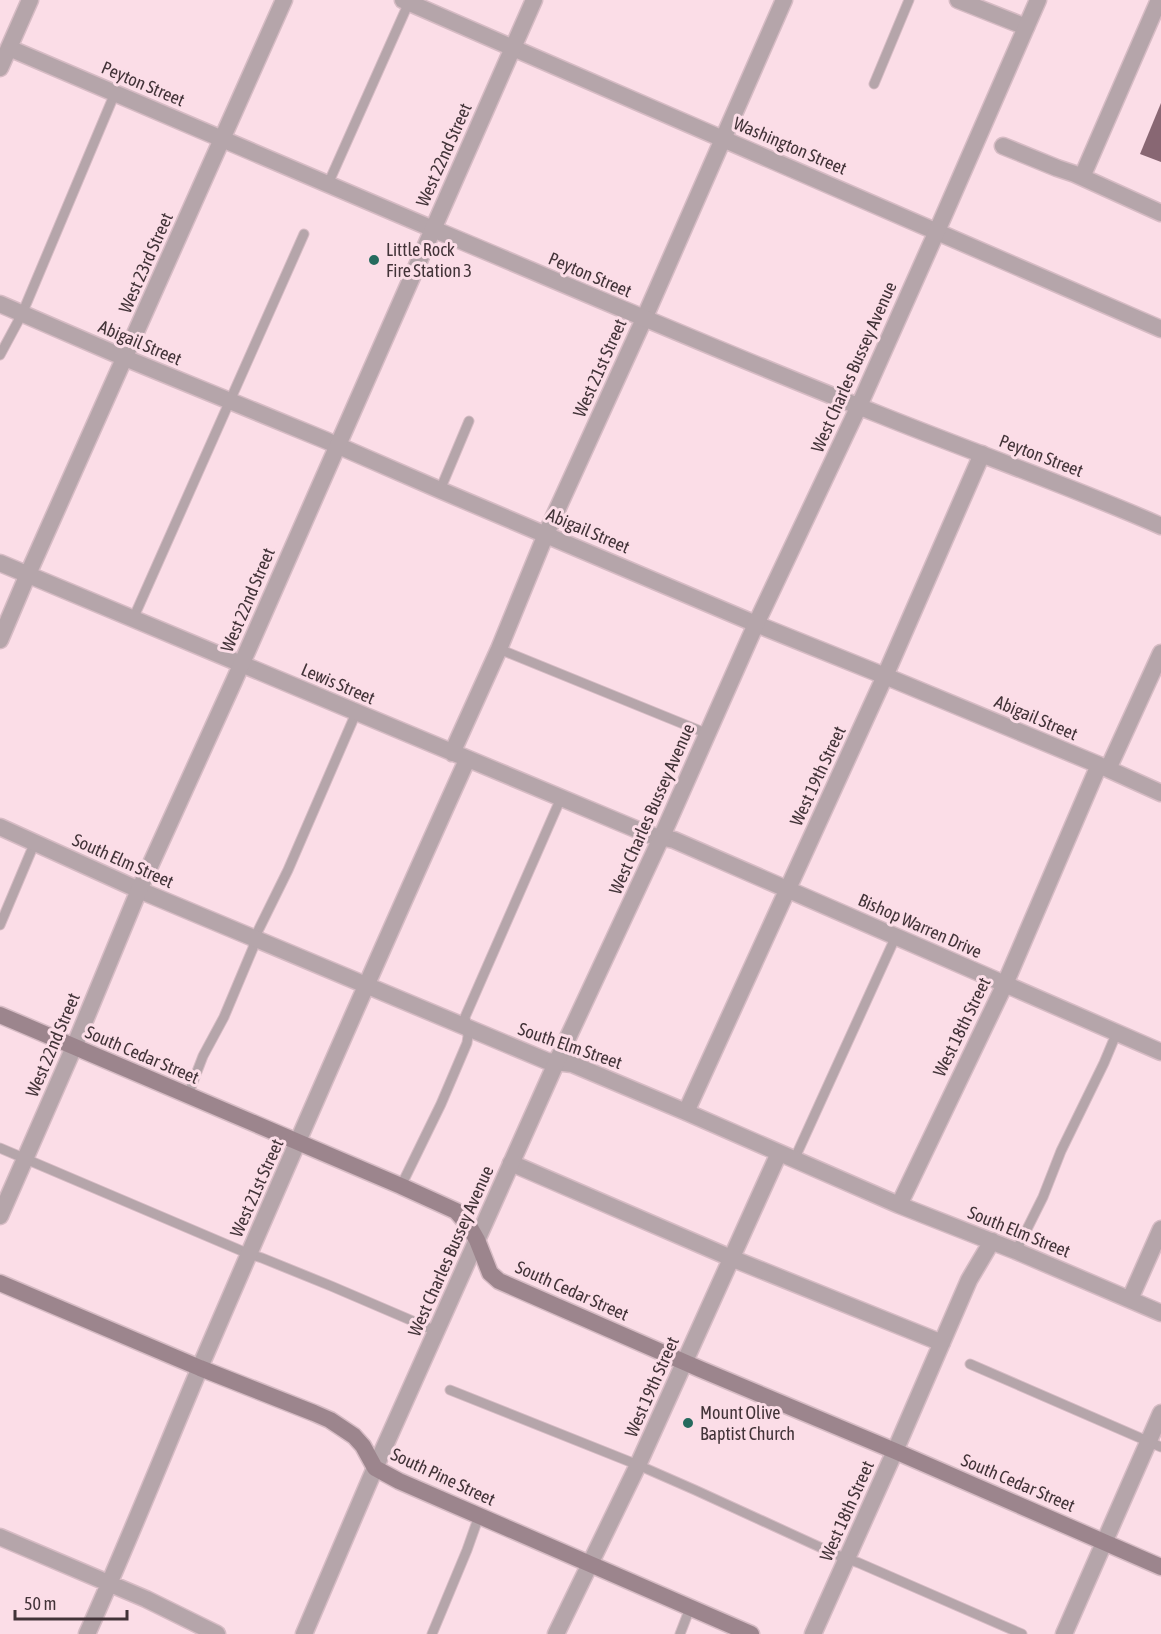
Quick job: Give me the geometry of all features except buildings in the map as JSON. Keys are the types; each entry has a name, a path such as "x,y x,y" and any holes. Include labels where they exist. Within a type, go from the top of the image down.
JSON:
{"main road":[{"name":"South Cedar Street","path":"0,1015 456,1211 465,1220 477,1240 490,1273 500,1281 1161,1567"},
{"name":"South Pine Street","path":"0,1283 200,1368 330,1420 354,1436 363,1446 375,1468 399,1481 751,1634"}],"street":[{"path":"0,68 30,0"},
{"name":"West 23rd Street","path":"0,640 284,0"},
{"name":"West 22nd Street","path":"0,1216 139,890 242,664 534,0"},
{"name":"West 21st Street","path":"87,1634 365,986 546,534 644,319 784,0"},
{"path":"958,0 1026,27"},
{"name":"West Charles Bussey Avenue","path":"304,1634 511,1163 662,836 756,624 859,406 1038,0"},
{"name":"Washington Street","path":"407,1 1161,329"},
{"path":"1082,177 1159,2"},
{"name":"Peyton Street","path":"9,48 644,319 1161,526"},
{"path":"1003,146 1082,177 1161,213"},
{"name":"Abigail Street","path":"0,304 756,624 1104,767 1161,793"},
{"name":"West 19th Street","path":"686,1112 885,676 982,454"},
{"name":"Lewis Street","path":"0,563 650,836 662,836"},
{"name":"West 18th Street","path":"899,1205 1005,984 1104,767 1161,653"},
{"name":"South Elm Street","path":"0,827 139,890 365,986 466,1026 547,1062 572,1064 899,1205 992,1241 1161,1313"},
{"name":"Bishop Warren Drive","path":"662,836 1161,1052"},
{"name":"West 19th Street","path":"556,1634 638,1465 730,1258 786,1157"},
{"path":"511,1163 730,1258 942,1343"},
{"path":"1130,1299 1161,1229"},
{"name":"West 18th Street","path":"813,1634 969,1280 992,1241"},
{"path":"1064,1634 1104,1542 1154,1444 1161,1413"},
{"path":"0,1537 146,1599 217,1634"}],"lane":[{"path":"874,84 909,0"},
{"path":"328,184 407,1"},
{"path":"0,355 22,314 115,93"},
{"path":"133,619 304,234"},
{"path":"440,490 469,421"},
{"path":"499,649 708,734"},
{"path":"188,1095 203,1056 228,1007 253,948 254,939 288,870 356,713"},
{"path":"401,1186 441,1104 467,1043 465,1017 561,798"},
{"path":"0,925 35,842"},
{"path":"786,1157 896,936"},
{"path":"1016,1251 1043,1197 1061,1151 1117,1032"},
{"path":"0,1148 436,1331"},
{"path":"970,1364 1154,1444"},
{"path":"450,1390 638,1465 846,1559 1022,1634"},
{"path":"432,1634 479,1516"},
{"path":"680,1634 690,1608"}],"place":[{"name":"Little Rock Fire Station 3","path":"374,260"},
{"name":"Mount Olive Baptist Church","path":"688,1423"}]}
